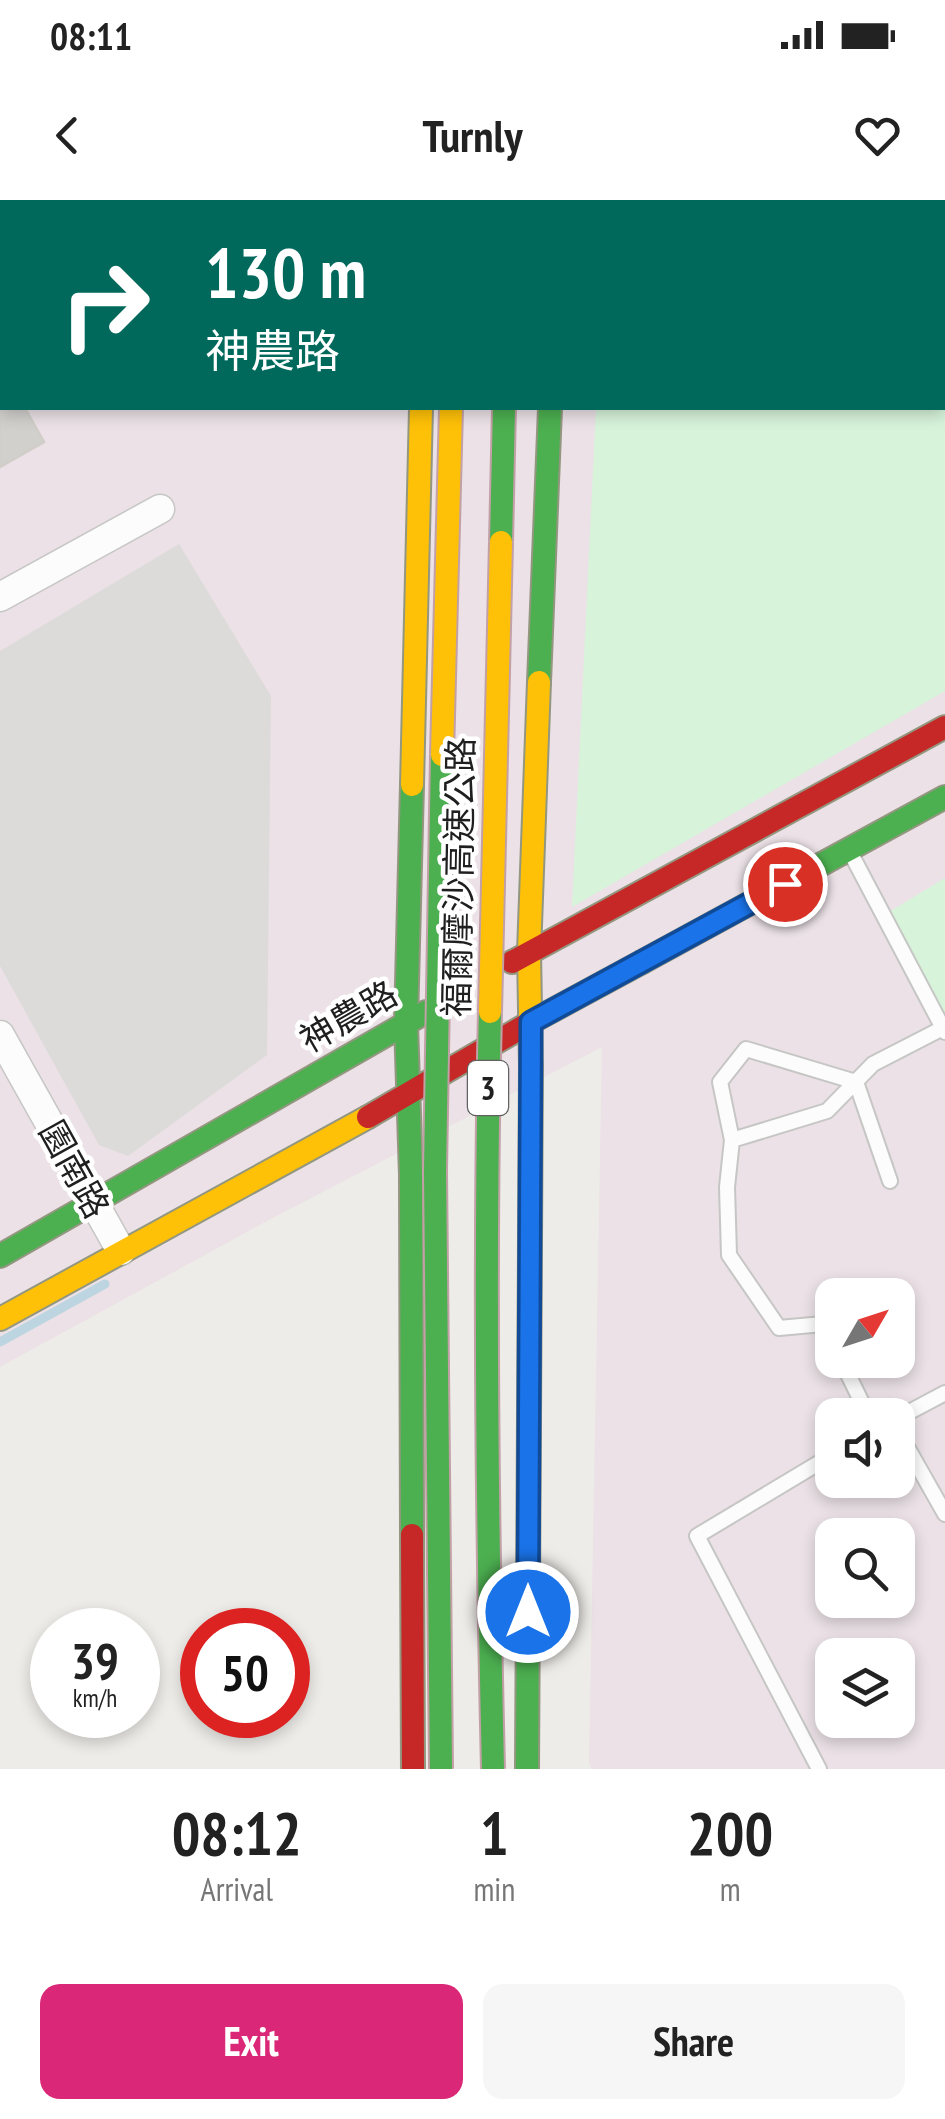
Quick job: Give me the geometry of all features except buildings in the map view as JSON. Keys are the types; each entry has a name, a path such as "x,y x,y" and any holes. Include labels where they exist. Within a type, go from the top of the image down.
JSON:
{"main road":[{"path":"413,1769 410,1094 406,1023 420,410"},
{"name":"福爾摩沙高速公路","path":"441,1769 435,1171 451,410"},
{"name":"福爾摩沙高速公路","path":"493,1769 486,1178 504,410"},
{"path":"528,1769 529,952 550,410"},
{"name":"神農路","path":"0,1256 529,952 945,727"},
{"path":"0,1319 945,796"}],"street":[{"path":"0,597 160,509"},
{"name":"園南路","path":"0,1035 121,1251"}],"lane":[{"path":"732,1140 826,1111 873,1064 944,1029 848,849"},
{"path":"815,1325 778,1328 729,1255 727,1188 732,1140 720,1082 746,1049 856,1082"},
{"path":"856,1082 890,1182"},
{"path":"915,1409 945,1393"},
{"path":"915,1461 945,1514"},
{"path":"815,1466 697,1536 819,1769"}],"shaded area":[{"path":"0,410 945,410 945,1769 592,1769 589,1763 602,1047 267,1221 0,1367"},
{"path":"179,544 271,696 267,1055 128,1156 99,1145 0,966 0,651"}],"green space":[{"path":"596,410 945,410 945,691 572,907"},
{"path":"945,878 945,1031 889,912"}],"waterway":[{"path":"0,1342 105,1284"}],"traffic: fast":[{"path":"501,542 504,410"},
{"path":"539,682 550,410"},
{"path":"441,1769 435,1171 442,755"},
{"path":"412,785 406,1023 411,1175 412,1535"},
{"path":"642,962 945,797"},
{"path":"0,1256 426,1012"},
{"path":"490,1012 487,1390 493,1769"},
{"path":"527,1769 531,1067"}],"traffic: slow":[{"path":"412,785 421,410"},
{"path":"442,755 451,410"},
{"path":"490,1012 501,542"},
{"path":"531,1067 529,952 539,682"},
{"path":"0,1319 368,1117"}],"traffic: jam":[{"path":"512,962 945,727"},
{"path":"368,1117 642,962"},
{"path":"412,1535 413,1769"}],"route":[{"path":"528,1612 531,1022 785,884"}]}
